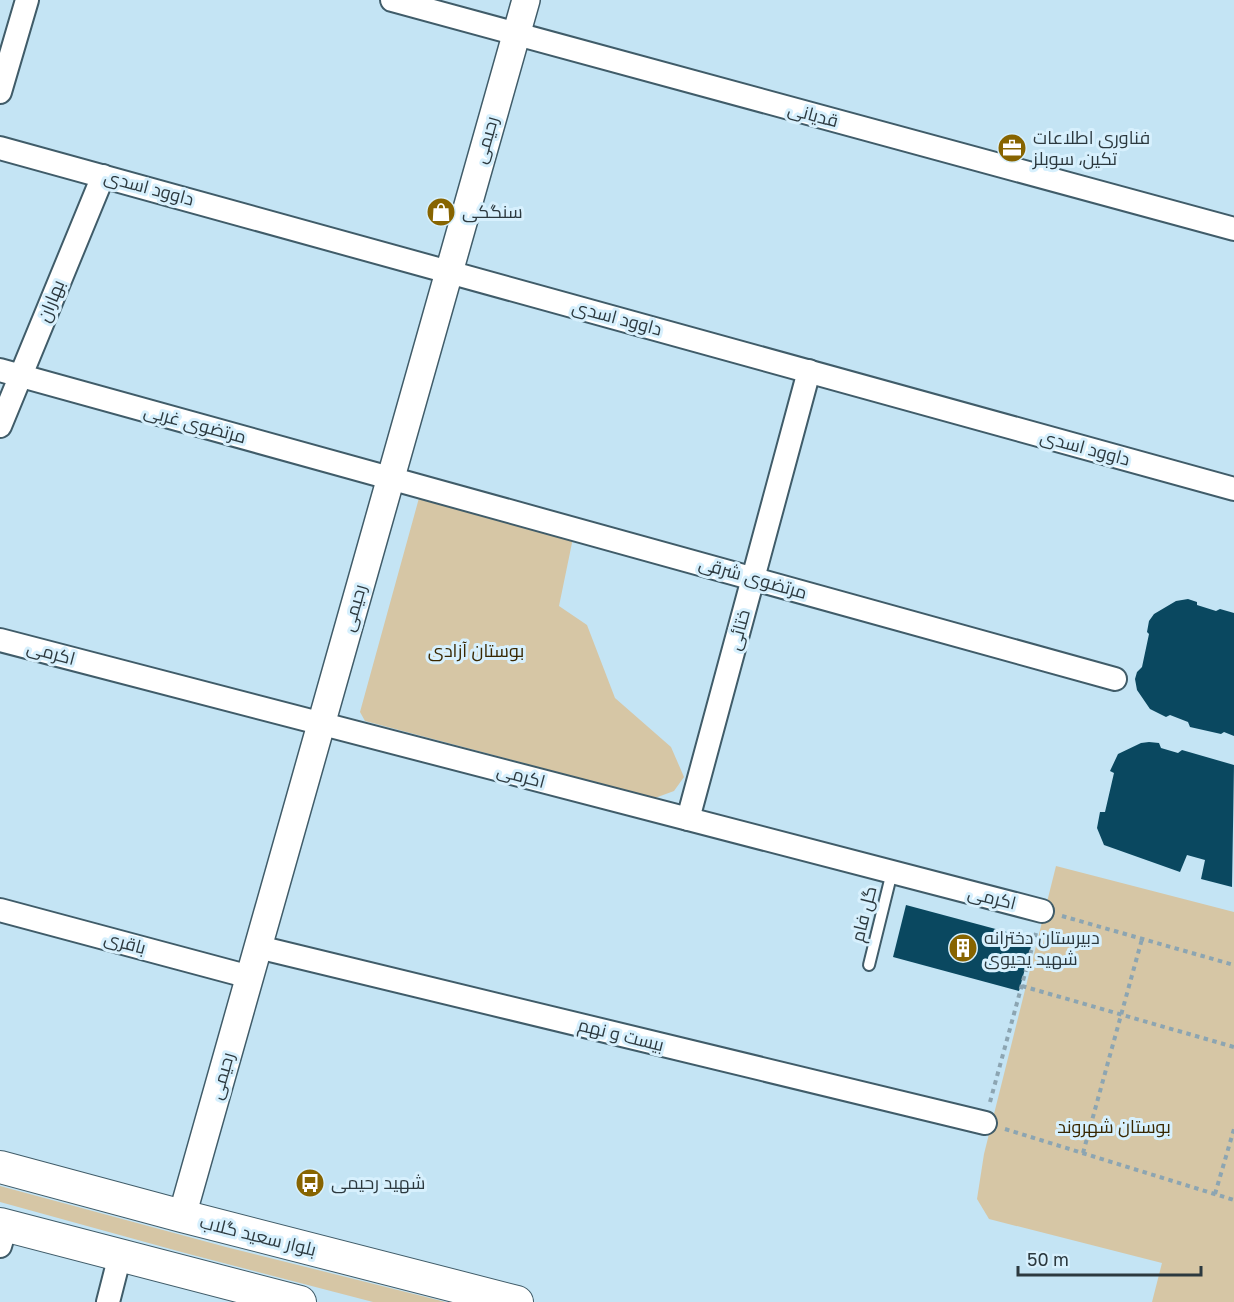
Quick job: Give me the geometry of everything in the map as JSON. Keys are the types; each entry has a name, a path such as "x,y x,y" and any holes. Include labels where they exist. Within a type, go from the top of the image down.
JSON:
{"main road":[{"name":"بلوار سعید گلاب","path":"0,1167 517,1302"},
{"path":"2,1232 120,1256 300,1302"}],"street":[{"path":"0,92 27,0"},
{"name":"قدیانی","path":"392,0 1234,229"},
{"name":"رحیمی","path":"182,1216 526,0"},
{"name":"داوود اسدی","path":"0,147 1234,489"},
{"name":"بهاران","path":"0,426 10,373 103,176"},
{"name":"ختائی","path":"688,819 809,371"},
{"name":"مرتضوی غربی","path":"10,373 391,478"},
{"name":"مرتضوی شرقی","path":"391,478 1115,679"},
{"name":"اکرمی","path":"0,640 1042,911"},
{"name":"باقری","path":"0,910 250,977"},
{"name":"بیست و نهم","path":"258,947 985,1123"},
{"path":"108,1302 120,1256"}],"lane":[{"name":"گل فام","path":"869,965 892,872"}],"path":[{"path":"1234,965 1042,911 985,1123 1234,1200"},
{"path":"1083,1153 1142,939"},
{"path":"1022,986 1234,1047"},
{"path":"1215,1194 1234,1129"}],"green space":[{"name":"بوستان آزادی","path":"419,498 573,538 559,606 587,625 615,698 671,747 684,777 674,791 655,798 365,721 360,712"},
{"name":"بوستان شهروند","path":"1056,866 1234,912 1234,1302 1152,1302 1162,1263 989,1219 977,1199 984,1154"},
{"path":"0,1186 226,1247 446,1302 373,1302 0,1202"}],"building":[{"path":"1188,599 1197,602 1197,605 1216,611 1220,609 1234,613 1234,736 1224,732 1221,734 1190,727 1188,722 1170,715 1166,717 1150,709 1137,690 1135,679 1142,667 1149,634 1147,632 1149,621 1154,614 1176,601"},
{"path":"1141,743 1159,743 1161,748 1178,753 1182,750 1234,765 1232,887 1201,879 1205,860 1187,855 1180,872 1104,845 1097,828 1100,812 1105,812 1114,773 1110,771 1118,754"},
{"name":"دبیرستان دخترانه شهید یحیوی","path":"906,905 1033,939 1019,991 893,957"}],"place":[{"name":"فناوری اطلاعات تکین، سوبلز","path":"1012,148"},
{"name":"سنگکی","path":"441,212"},
{"name":"دبیرستان دخترانه شهید یحیوی","path":"963,948"},
{"name":"شهید رحیمی","path":"310,1183"}]}
